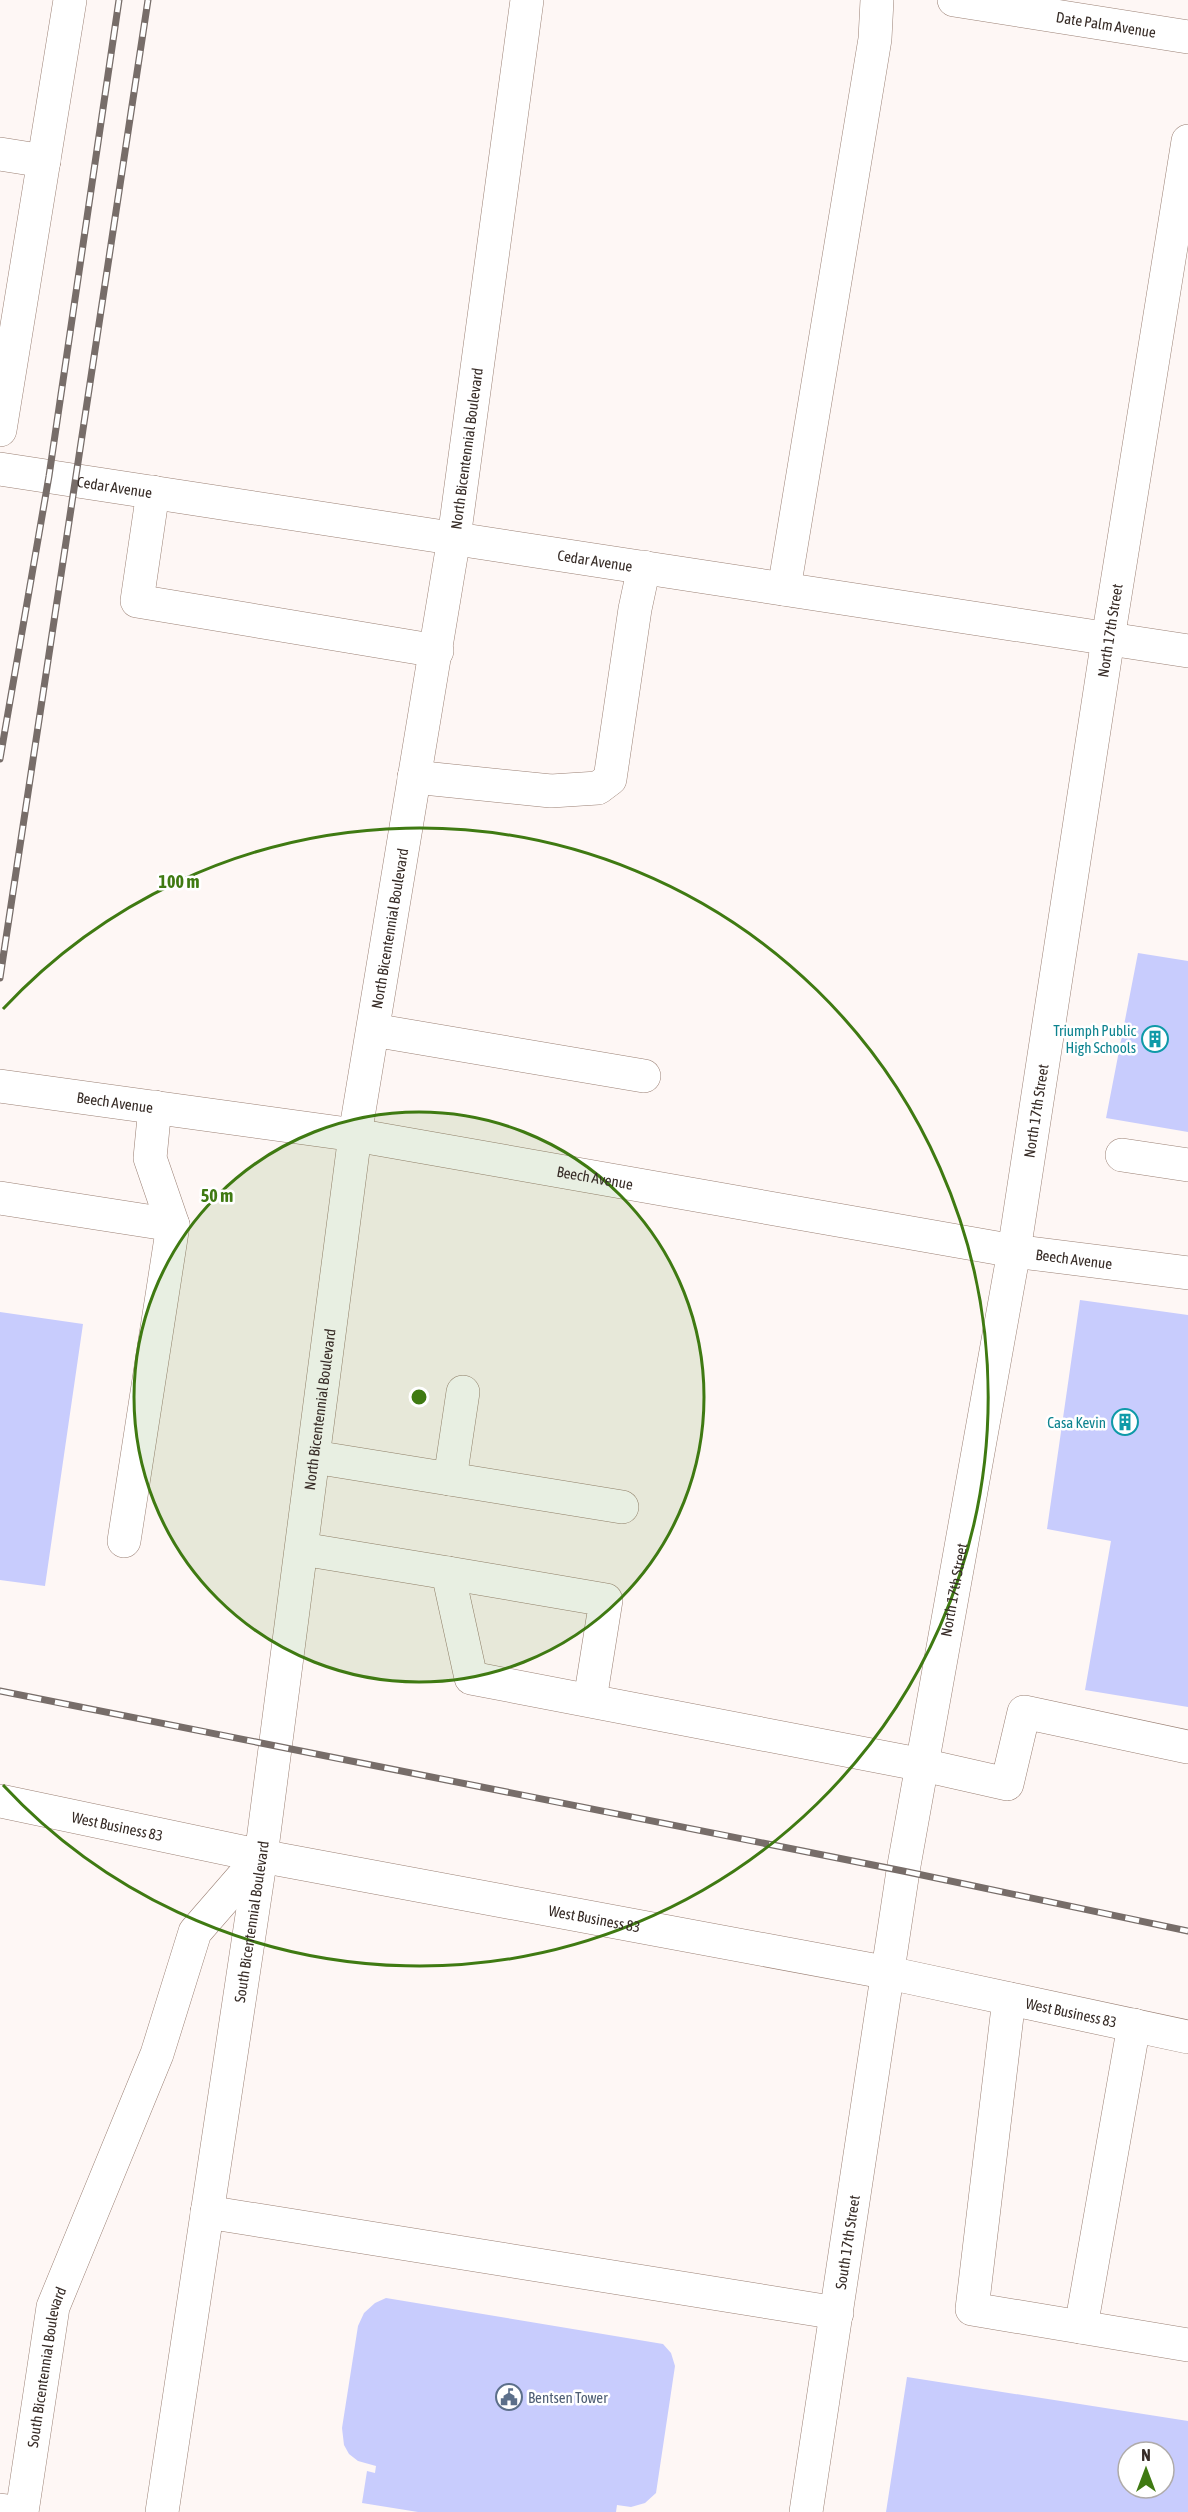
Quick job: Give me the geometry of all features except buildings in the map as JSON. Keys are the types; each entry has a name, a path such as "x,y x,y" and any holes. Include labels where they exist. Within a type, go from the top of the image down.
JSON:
{"street":[{"path":"0,430 70,0"},
{"name":"North Bicentennial Boulevard","path":"261,1856 355,1135 454,538 527,0"},
{"path":"784,589 875,39 878,0"},
{"name":"Date Palm Avenue","path":"954,0 1188,37"},
{"name":"North 17th Street","path":"889,1973 903,1871 1014,1251 1108,639 1188,141"},
{"path":"0,154 44,161"},
{"name":"Cedar Avenue","path":"0,469 1188,651"},
{"path":"153,492 137,601 436,651"},
{"path":"414,777 552,790 598,788 610,779 635,609 644,567"},
{"path":"373,1030 644,1076"},
{"name":"Beech Avenue","path":"0,1086 355,1135 1014,1251 1188,1274"},
{"path":"124,1541 173,1225 150,1158 155,1107"},
{"path":"1122,1155 1188,1165"},
{"path":"0,1198 173,1225"},
{"path":"450,1479 463,1392"},
{"path":"314,1457 622,1507"},
{"path":"302,1549 606,1600 590,1700"},
{"path":"448,1574 471,1678 922,1765 1007,1784 1024,1712 1188,1747"},
{"name":"West Business 83","path":"0,1801 261,1856 889,1973 1188,2037"},
{"name":"South Bicentennial Boulevard","path":"162,2512 261,1856"},
{"name":"South Bicentennial Boulevard","path":"22,2512 53,2307 157,2054 195,1932 261,1856"},
{"name":"South 17th Street","path":"806,2512 889,1973"},
{"path":"1009,1999 972,2309 1188,2345"},
{"path":"1081,2327 1134,2025"},
{"path":"207,2212 837,2313"},
{"path":"0,2510 16,2512"}],"railway":[{"path":"0,759 49,476 119,0"},
{"path":"0,978 148,0"},
{"path":"0,1691 903,1871 1188,1931"}],"place":[{"name":"Triumph Public High Schools","path":"1155,1039"},
{"name":"Casa Kevin","path":"1125,1422"},
{"name":"Bentsen Tower","path":"509,2397"}]}
